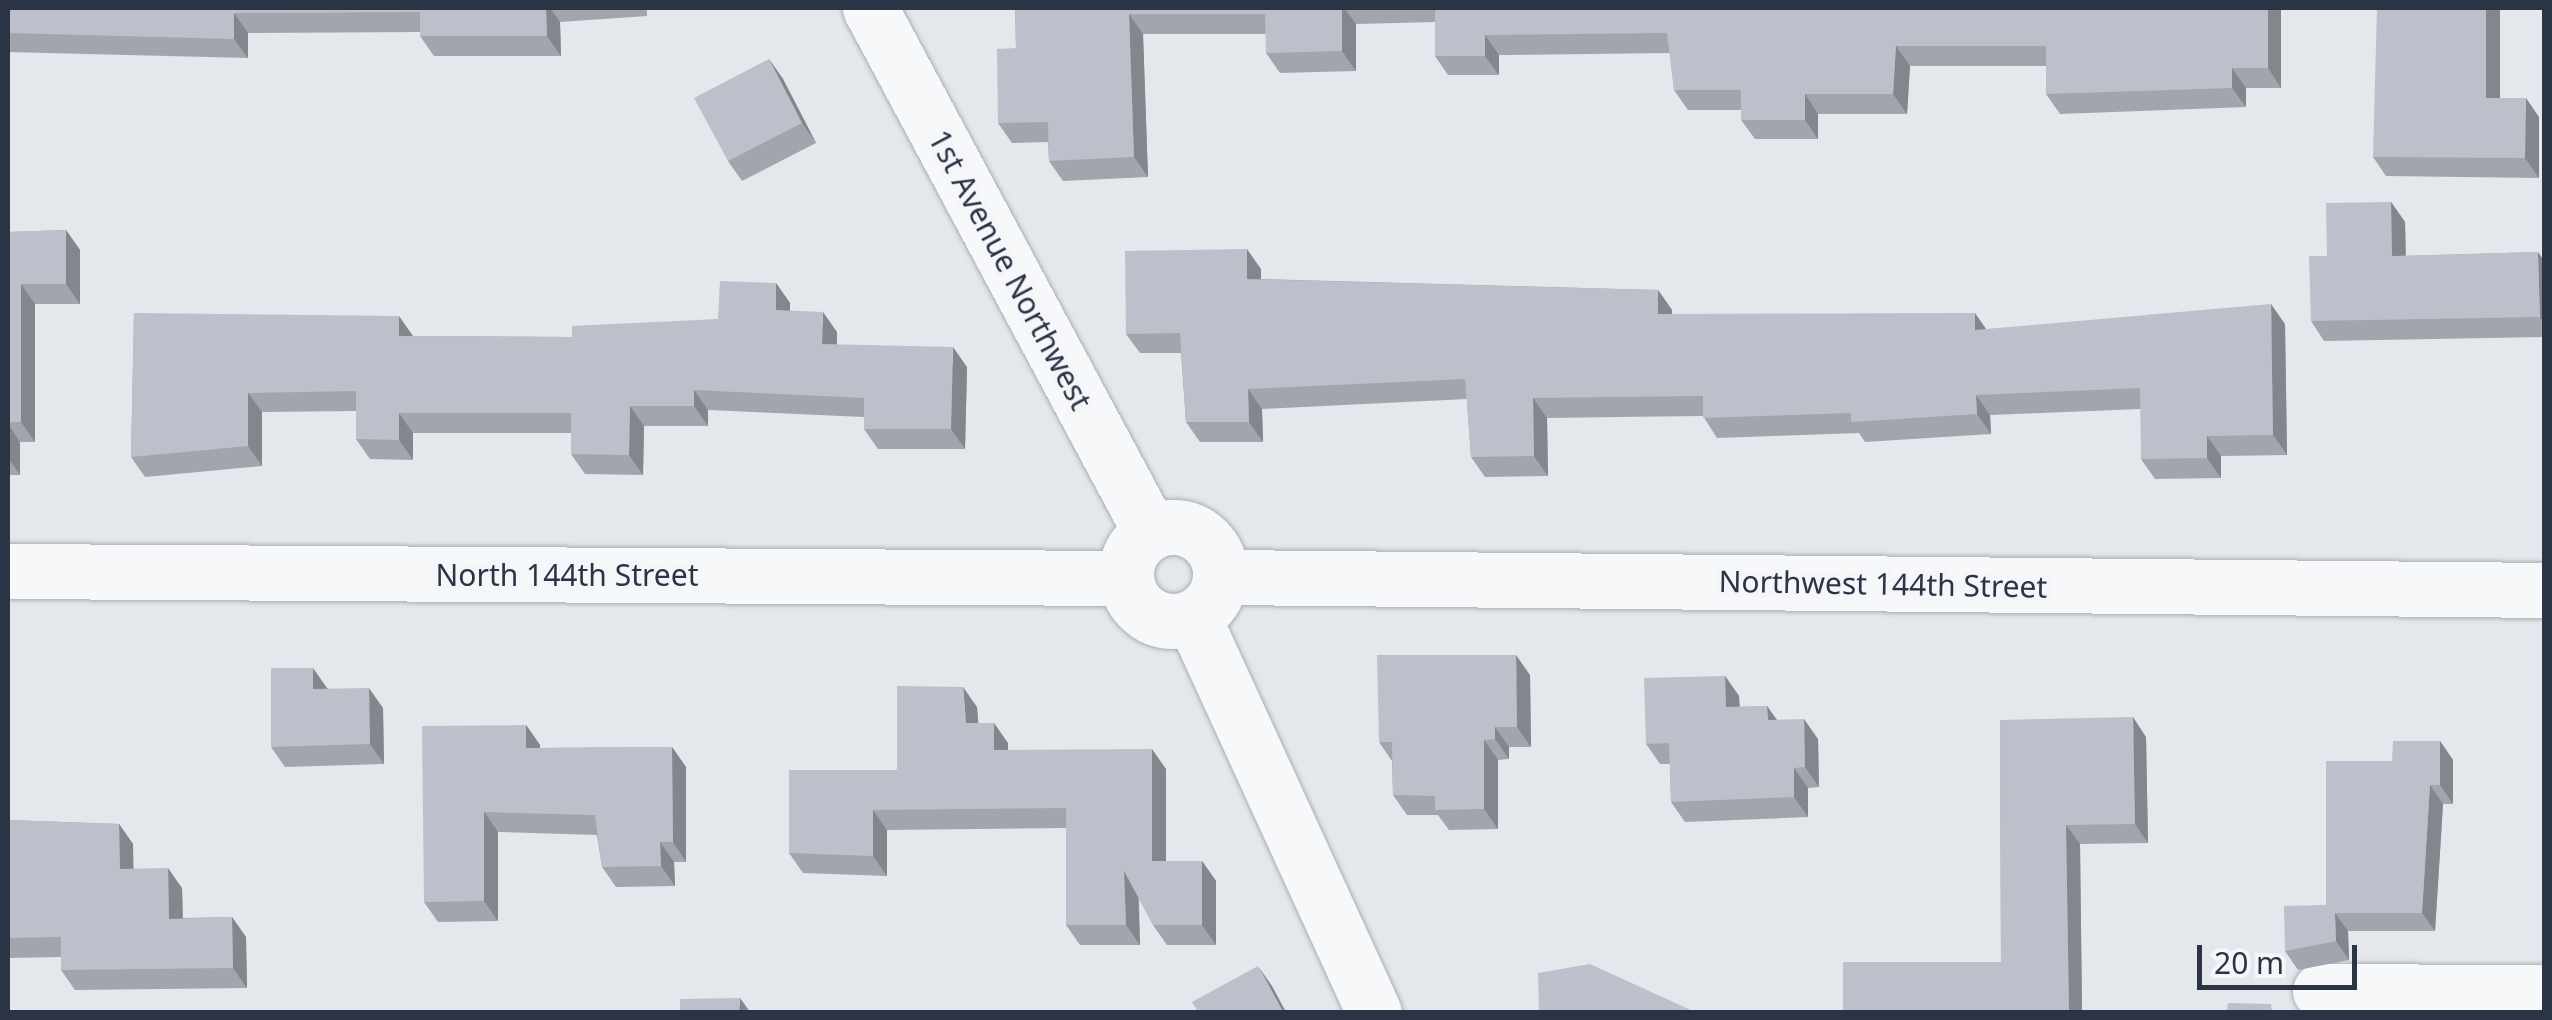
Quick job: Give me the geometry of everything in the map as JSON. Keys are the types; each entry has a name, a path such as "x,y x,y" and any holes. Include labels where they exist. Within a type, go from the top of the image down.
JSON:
{"street":[{"name":"1st Avenue Northwest","path":"870,8 1138,556 1147,613 1207,597"},
{"name":"North 144th Street","path":"8,571 1138,556 1173,526 1202,536 1207,597"},
{"name":"Northwest 144th Street","path":"1207,597 2544,590"},
{"path":"1207,597 1374,1012"},
{"path":"2320,991 2544,992"}],"building":[{"path":"8,8 546,8 547,36 420,36 420,12 234,13 234,39 8,33"},
{"path":"1015,8 1342,8 1342,51 1266,53 1265,14 1129,14 1134,157 1049,161 1048,122 998,123 997,49 1016,48"},
{"path":"1435,8 2268,8 2268,68 2232,68 2232,88 2046,94 2046,46 1896,46 1893,94 1805,94 1805,120 1741,120 1741,90 1674,90 1667,33 1485,35 1485,56 1435,56"},
{"path":"2377,8 2486,8 2486,98 2526,98 2525,158 2373,157"},
{"path":"769,59 802,123 728,161 694,98"},
{"path":"2391,202 2392,256 2538,252 2540,317 2311,321 2309,256 2327,256 2326,203"},
{"path":"66,230 66,284 21,284 21,422 8,422 8,232"},
{"path":"1247,249 1247,279 1658,290 1658,314 1975,313 1975,330 2271,304 2273,435 2207,436 2207,458 2141,459 2140,388 1976,395 1977,414 1851,422 1851,413 1703,418 1703,396 1533,398 1534,456 1471,457 1465,379 1248,389 1249,422 1186,422 1180,333 1126,334 1125,251"},
{"path":"720,281 776,283 776,310 823,312 822,344 953,347 951,429 864,429 864,398 694,390 694,406 630,406 629,455 571,454 571,413 399,413 399,440 356,439 356,391 248,393 248,446 131,457 134,313 399,316 399,336 572,337 572,326 718,319"},
{"path":"1377,655 1516,655 1517,727 1495,727 1495,739 1484,740 1484,809 1435,810 1435,796 1393,795 1392,742 1379,742"},
{"path":"271,668 313,668 313,689 369,688 370,744 271,747"},
{"path":"1725,676 1726,707 1767,706 1768,720 1804,719 1805,767 1794,768 1794,797 1671,802 1669,743 1646,744 1644,678"},
{"path":"897,686 963,687 966,723 994,723 994,750 1152,749 1152,861 1202,861 1202,925 1153,925 1124,871 1126,925 1066,925 1066,808 873,810 873,856 789,853 789,770 897,770"},
{"path":"2133,717 2135,824 2066,825 2069,1012 1843,1012 1843,962 2001,962 2000,720"},
{"path":"526,725 526,748 672,747 673,842 660,842 661,866 602,867 595,815 484,812 484,901 424,902 422,726"},
{"path":"2393,741 2440,741 2440,785 2430,785 2422,913 2335,913 2336,941 2285,951 2284,906 2326,905 2326,761 2392,761"},
{"path":"8,820 119,824 120,869 168,868 169,919 232,917 233,968 61,970 61,937 8,938"},
{"path":"1590,964 1695,1012 1539,1012 1538,973"},
{"path":"1258,966 1283,1012 1198,1012 1192,1002"},
{"path":"740,998 739,1012 680,1012 680,999"},
{"path":"2228,1003 2271,1004 2272,1012 2227,1012"}]}
